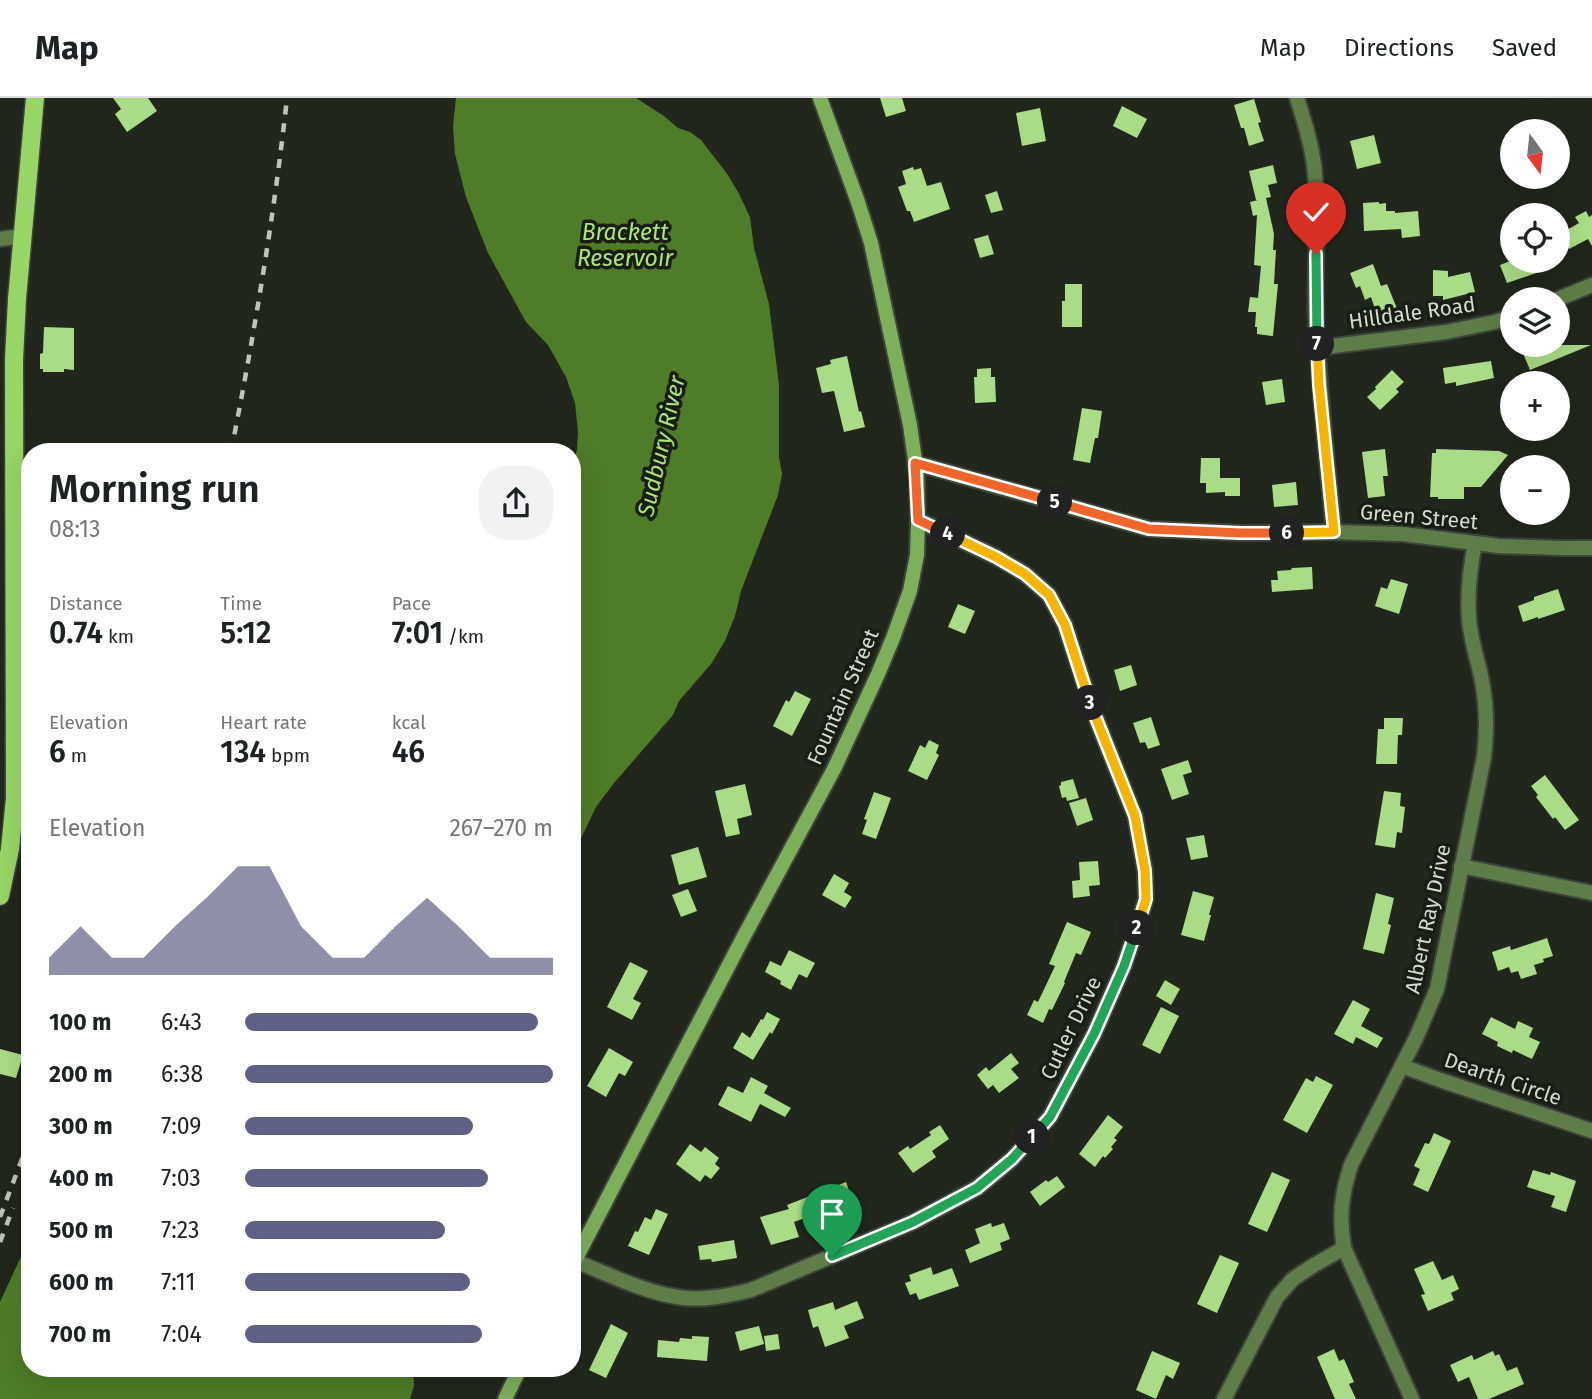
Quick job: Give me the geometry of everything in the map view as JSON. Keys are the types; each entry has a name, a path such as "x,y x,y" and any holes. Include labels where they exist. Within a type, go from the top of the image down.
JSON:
{"main road":[{"path":"0,896 10,849 15,798 14,360 35,98"}],"street":[{"name":"Fountain Street","path":"581,1248 834,769 873,686 910,591 917,555 918,520 910,425 871,243 820,98"},
{"path":"1297,98 1308,134 1316,183 1317,348 1334,532"},
{"path":"0,239 22,236"},
{"path":"1570,294 1592,285"},
{"name":"Hilldale Road","path":"1317,348 1446,332 1500,320"},
{"name":"Green Street","path":"915,463 1149,529 1424,535 1525,547 1592,548"},
{"name":"Cutler Drive","path":"581,1266 647,1290 678,1297 725,1296 751,1290 913,1222 977,1188 1012,1159 1050,1117 1094,1034 1124,966 1146,899 1145,871 1135,816 1092,708 1065,625 1049,595 1025,574 996,557 918,520"},
{"name":"Albert Ray Drive","path":"1412,1399 1344,1248 1340,1209 1350,1165 1402,1066 1437,989 1487,731 1483,683 1469,621 1468,594 1475,543"},
{"path":"1461,866 1592,893"},
{"name":"Dearth Circle","path":"1402,1066 1592,1131"},
{"path":"1224,1399 1277,1297 1293,1279 1344,1248"},
{"path":"505,1399 516,1377"}],"water":[{"name":"Brackett Reservoir","path":"456,98 636,98 678,128 701,140 728,175 750,217 754,248 769,304 779,385 779,457 782,474 778,495 725,641 711,664 679,701 673,715 596,807 581,838 581,443 577,443 575,403 566,377 548,345 526,322 488,253 466,197 455,154 453,126"},
{"path":"21,1258 21,1377 413,1377 410,1399 0,1399 0,1302"}],"building":[{"path":"113,98 148,98 157,111 127,132 115,114 121,109"},
{"path":"880,98 902,98 906,111 886,117"},
{"path":"1254,99 1264,141 1249,146 1234,105"},
{"path":"1122,106 1147,119 1137,138 1113,126"},
{"path":"1040,108 1046,141 1022,146 1016,113"},
{"path":"1374,135 1381,163 1357,169 1350,141"},
{"path":"1273,165 1277,183 1268,185 1271,197 1266,198 1274,234 1273,250 1276,250 1274,284 1278,284 1273,336 1257,334 1256,312 1248,312 1250,297 1258,298 1261,266 1254,265 1257,215 1253,216 1250,202 1258,200 1249,171"},
{"path":"913,167 914,170 921,168 927,186 941,182 950,209 914,222 898,187 906,184 902,171"},
{"path":"997,191 1003,210 991,213 985,195"},
{"path":"1363,203 1386,203 1386,211 1418,211 1420,236 1402,238 1401,229 1364,231"},
{"path":"1586,211 1589,217 1592,215 1592,246 1588,239 1570,248 1570,228 1579,223 1575,217"},
{"path":"988,235 994,254 980,258 974,239"},
{"path":"1373,264 1381,286 1387,284 1398,311 1382,317 1378,308 1375,309 1371,297 1365,300 1360,286 1356,288 1350,273"},
{"path":"1433,270 1448,271 1448,277 1470,272 1475,292 1443,300 1443,296 1433,296"},
{"path":"1503,273 1536,273 1507,283"},
{"path":"1065,284 1082,284 1082,327 1062,327"},
{"path":"44,327 74,328 74,370 43,372 43,369 40,369"},
{"path":"1570,345 1591,345 1570,354"},
{"path":"847,356 859,412 861,411 865,427 844,432 834,391 822,393 816,368 831,364 830,360"},
{"path":"1525,357 1562,357 1530,370"},
{"path":"1491,361 1494,378 1456,386 1456,382 1445,384 1443,368"},
{"path":"991,368 991,377 995,377 996,402 975,403 974,377 977,377 977,369"},
{"path":"1392,370 1404,382 1396,389 1399,392 1380,410 1367,397"},
{"path":"1282,379 1285,402 1266,405 1262,382"},
{"path":"1082,408 1102,411 1098,438 1095,438 1090,463 1073,460"},
{"path":"1385,449 1388,476 1383,476 1385,496 1368,498 1362,452"},
{"path":"1436,449 1499,451 1508,455 1500,455 1500,464 1481,487 1464,487 1464,499 1438,499 1430,497 1432,453 1436,453"},
{"path":"1201,458 1220,458 1220,478 1240,478 1240,496 1225,496 1225,492 1206,493 1206,483 1200,483"},
{"path":"1296,482 1298,505 1274,507 1272,485"},
{"path":"1312,567 1313,589 1272,592 1271,580 1278,580 1277,571"},
{"path":"1391,579 1408,584 1399,614 1375,606 1381,587 1387,589"},
{"path":"1558,589 1565,610 1523,622 1518,606"},
{"path":"958,604 975,611 965,634 948,627"},
{"path":"1131,665 1137,685 1120,691 1114,670"},
{"path":"795,691 811,699 792,736 773,726 786,700 789,702"},
{"path":"1151,717 1160,745 1148,749 1145,742 1140,743 1133,723"},
{"path":"1384,718 1403,718 1402,735 1398,735 1397,764 1376,764 1378,729 1384,729"},
{"path":"929,740 939,745 936,753 939,755 927,780 908,771 920,745 925,748"},
{"path":"1188,760 1192,772 1183,775 1189,794 1172,800 1161,769"},
{"path":"1545,775 1579,820 1565,830 1536,797 1538,795 1531,786"},
{"path":"1073,779 1079,798 1067,801 1066,797 1062,798 1059,786 1061,782"},
{"path":"745,784 752,815 737,819 740,834 726,837 715,791"},
{"path":"1384,791 1401,793 1400,806 1405,807 1402,833 1397,832 1395,848 1375,845"},
{"path":"874,792 891,798 876,839 862,834 867,820 864,819"},
{"path":"1086,798 1093,820 1077,826 1069,803"},
{"path":"1204,835 1208,857 1191,860 1186,838"},
{"path":"698,847 707,877 679,885 671,855"},
{"path":"1098,861 1100,885 1089,886 1090,896 1073,898 1072,881 1080,880 1079,862"},
{"path":"834,874 849,883 844,892 852,897 845,908 822,895"},
{"path":"688,889 697,911 681,917 672,895"},
{"path":"1193,891 1214,897 1204,941 1181,935"},
{"path":"1376,893 1394,898 1384,954 1363,949"},
{"path":"1067,922 1091,932 1081,955 1076,953 1065,983 1043,1023 1027,1015 1034,1000 1038,1002 1055,966 1049,964"},
{"path":"1547,938 1553,956 1534,965 1537,974 1521,979 1518,971 1511,973 1509,967 1498,971 1492,952 1510,946 1511,950"},
{"path":"789,950 815,963 807,978 799,974 791,990 765,972 770,961 781,966"},
{"path":"630,962 648,971 633,999 641,1003 632,1020 607,1007"},
{"path":"1165,980 1180,989 1171,1005 1156,996"},
{"path":"1353,1000 1370,1009 1361,1026 1383,1038 1377,1048 1356,1037 1353,1044 1334,1034"},
{"path":"1161,1007 1179,1016 1160,1054 1142,1045"},
{"path":"767,1012 780,1019 753,1060 733,1048 742,1032 750,1038"},
{"path":"1491,1017 1515,1029 1518,1021 1533,1028 1529,1037 1540,1042 1532,1059 1497,1046 1498,1042 1482,1034"},
{"path":"609,1048 633,1062 625,1076 619,1073 606,1097 587,1086"},
{"path":"0,1049 21,1054 16,1078 0,1074"},
{"path":"1011,1053 1019,1063 1011,1069 1019,1078 999,1093 993,1085 988,1089 977,1075 986,1067 989,1071"},
{"path":"1316,1076 1333,1085 1307,1133 1283,1120 1306,1078 1313,1082"},
{"path":"751,1077 768,1086 764,1093 791,1108 785,1117 760,1104 751,1122 718,1105 728,1086 743,1093"},
{"path":"1108,1115 1123,1127 1114,1138 1117,1140 1111,1147 1113,1149 1105,1158 1103,1156 1095,1167 1079,1154"},
{"path":"940,1125 949,1139 932,1151 936,1157 913,1173 898,1153 908,1146 910,1149 931,1135 929,1132"},
{"path":"1434,1133 1451,1141 1428,1192 1413,1185 1420,1169 1414,1166 1425,1143 1429,1144"},
{"path":"690,1144 701,1152 705,1147 719,1158 715,1164 720,1168 711,1179 705,1175 700,1182 676,1164"},
{"path":"1533,1170 1550,1175 1551,1172 1576,1181 1566,1212 1551,1207 1555,1196 1527,1187"},
{"path":"1272,1172 1290,1180 1267,1232 1248,1224"},
{"path":"1057,1176 1065,1187 1040,1206 1030,1192 1046,1180 1048,1182"},
{"path":"846,1182 855,1207 828,1220 824,1211 794,1222 799,1237 771,1245 760,1217 789,1209 787,1205"},
{"path":"656,1209 668,1214 649,1255 628,1246 645,1217 651,1220"},
{"path":"991,1223 992,1227 1004,1223 1010,1239 1000,1243 1002,1250 970,1263 965,1250 980,1243 975,1229"},
{"path":"734,1240 737,1258 712,1262 711,1259 700,1260 698,1246"},
{"path":"1220,1255 1239,1263 1217,1313 1197,1304"},
{"path":"1433,1261 1442,1280 1453,1275 1459,1289 1451,1293 1454,1300 1428,1311 1421,1295 1425,1294 1414,1269"},
{"path":"931,1267 933,1275 952,1268 959,1286 919,1300 916,1293 910,1295 905,1283 911,1281 909,1275"},
{"path":"857,1301 864,1318 844,1326 849,1338 825,1347 818,1326 813,1328 808,1310 833,1302 835,1310"},
{"path":"611,1324 628,1333 606,1378 589,1370"},
{"path":"759,1326 764,1344 740,1351 735,1332"},
{"path":"778,1334 780,1349 766,1351 764,1336"},
{"path":"692,1336 709,1337 707,1361 657,1357 658,1340 679,1342 680,1338 692,1339"},
{"path":"1334,1349 1339,1361 1344,1359 1354,1382 1349,1384 1356,1399 1335,1399 1317,1357"},
{"path":"1152,1351 1180,1363 1173,1379 1166,1375 1156,1399 1136,1390"},
{"path":"1493,1351 1495,1356 1499,1354 1507,1371 1517,1367 1524,1384 1489,1399 1478,1399 1469,1377 1458,1382 1450,1365 1472,1355 1474,1360"}],"railway":[{"path":"233,443 263,276 287,98"},
{"path":"0,1217 21,1162"},
{"path":"0,1242 13,1208"}],"route":[{"path":"832,1256 913,1222 977,1188 1012,1159 1050,1117 1094,1034 1124,966 1146,899 1145,871 1135,816 1092,708 1065,625 1049,595 1025,574 996,557 918,520 915,463 1149,529 1241,533 1334,532 1319,385 1316,254"}],"water label":[{"name":"Sudbury River","path":"661,446"}]}
